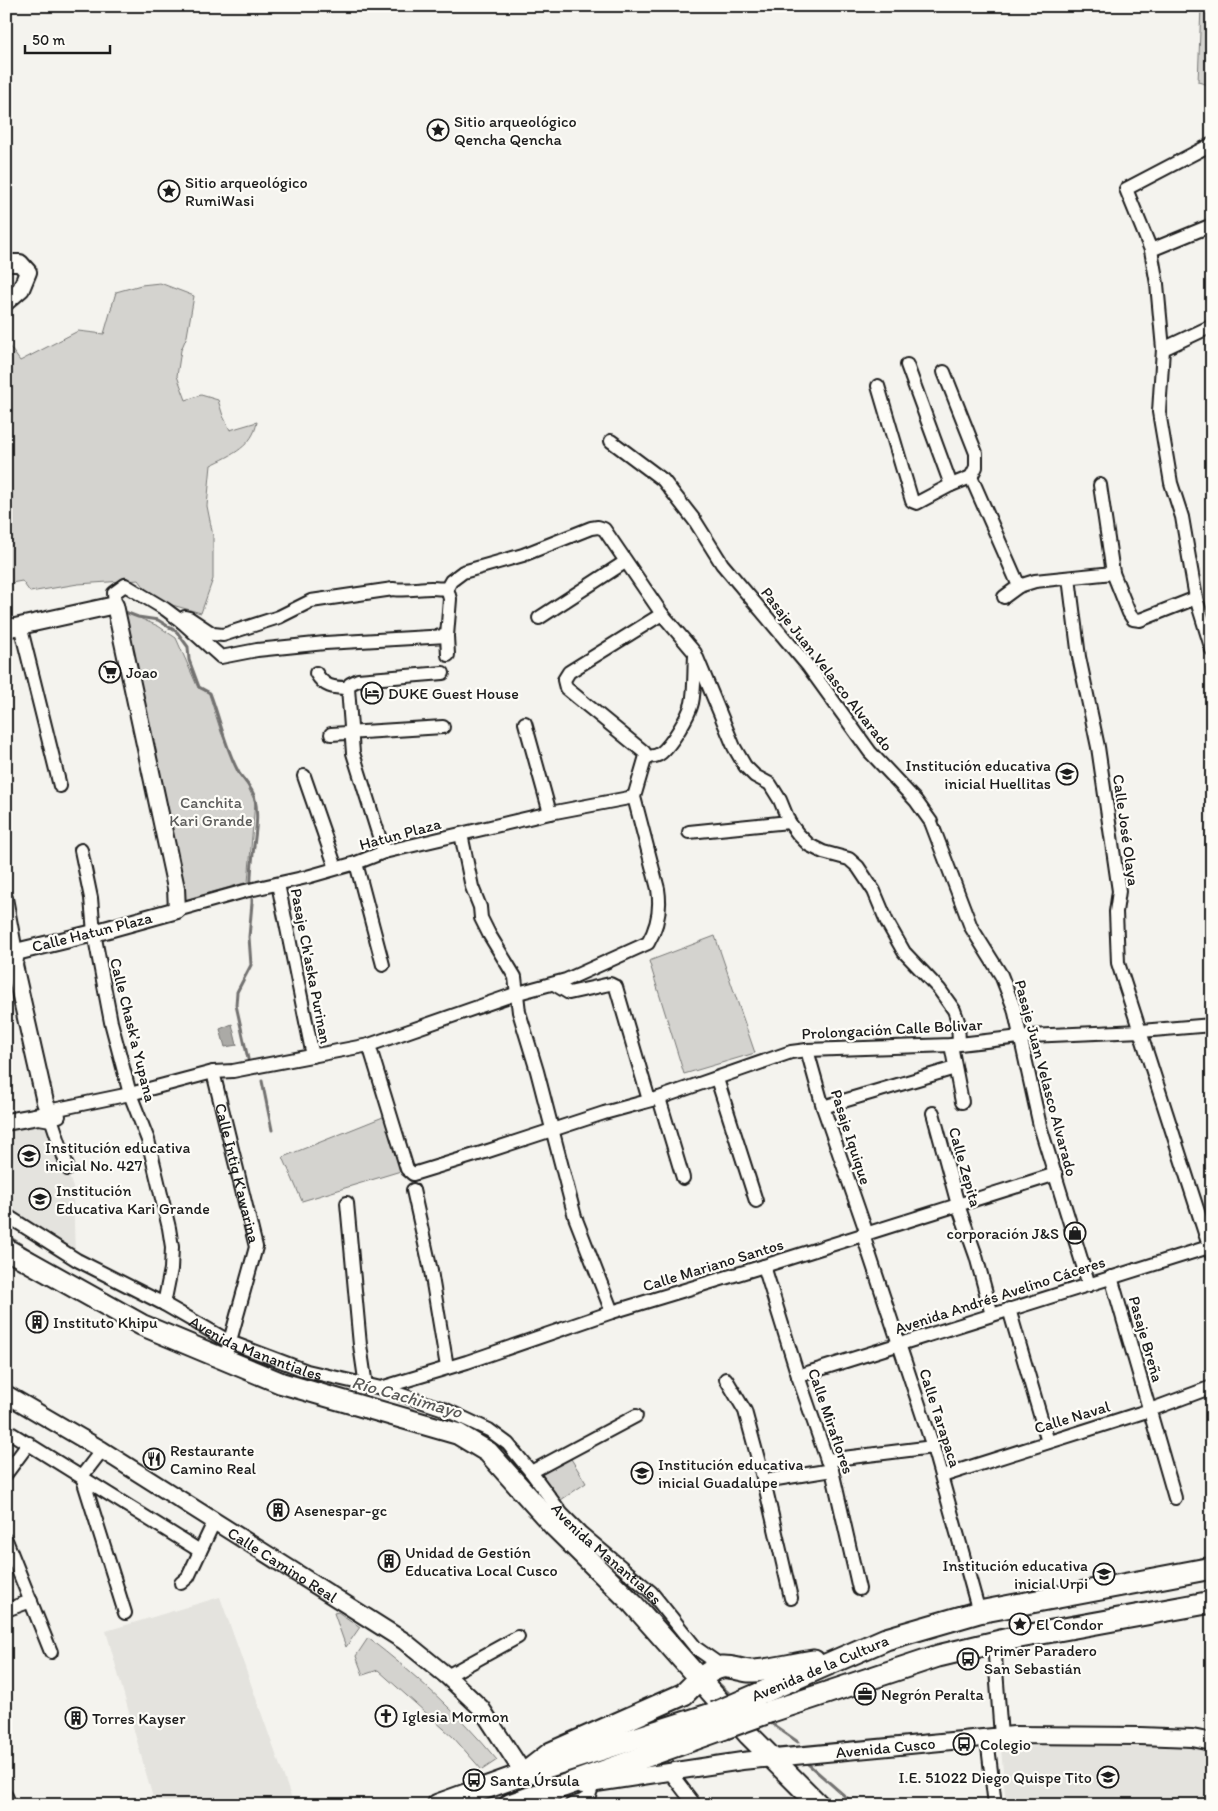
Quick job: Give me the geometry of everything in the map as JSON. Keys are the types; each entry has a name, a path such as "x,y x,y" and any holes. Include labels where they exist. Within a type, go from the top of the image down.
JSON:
{"highway":[{"path":"1209,1568 1212,1595"},
{"name":"Avenida de la Cultura","path":"764,1703 849,1656 886,1639 979,1612 1209,1568"},
{"name":"Avenida de la Cultura","path":"438,1805 524,1774 719,1714 938,1656 1009,1639 1212,1602"},
{"path":"524,1774 551,1753 684,1694 711,1673 764,1670 849,1656"},
{"name":"Avenida de la Cultura","path":"510,1805 561,1786 719,1714"}],"main road":[{"name":"Avenida Manantiales","path":"6,1249 142,1325 228,1351 281,1382 458,1434 488,1452 555,1527 633,1604 711,1673 719,1714 772,1758 819,1805"}],"street":[{"path":"1212,144 1126,189 1152,250 1163,349 1160,412 1171,483 1182,517 1196,598 1212,650"},
{"path":"1152,250 1212,224"},
{"path":"6,263 20,263 28,272 21,289 6,302"},
{"path":"1163,349 1212,326"},
{"path":"907,365 951,485"},
{"path":"878,386 912,501 917,503 971,477 976,467 976,453 944,372"},
{"name":"Pasaje Juan Velasco Alvarado","path":"611,441 663,480 695,521 722,564 808,666 870,752 916,801 927,817 971,927 1001,975 1014,1008 1040,1126 1089,1285"},
{"path":"971,477 1019,586"},
{"path":"1100,485 1112,573 1128,613 1133,619 1140,620 1196,598"},
{"path":"448,655 446,636 450,599 447,588 450,581 463,572 523,555 591,528 604,529 662,614 695,653 739,757 750,772 770,784 780,800 789,822 809,845 823,852 849,859 858,867 874,891 887,922 904,952 939,989 954,1010 958,1021 954,1068 962,1102"},
{"path":"539,618 625,562"},
{"path":"1004,596 1019,586 1035,581 1112,573"},
{"name":"Calle José Olaya","path":"1069,578 1079,657 1098,747 1120,891 1116,912 1118,963 1211,1249"},
{"path":"177,910 176,888 114,593 125,585 182,621 221,657 257,650 325,643 446,636"},
{"path":"182,621 185,617 189,618 213,634 223,635 278,617 311,601 393,589 404,591 447,588"},
{"path":"60,786 13,626 115,605"},
{"path":"6,1122 131,1098 233,1070 369,1045 518,993 554,984 648,943 654,933 659,896 634,797 646,756 644,752 566,688 564,680 568,672 662,614"},
{"path":"646,756 653,757 661,753 671,742 692,704 695,653"},
{"path":"316,674 322,682 330,687 349,686 358,680 443,673"},
{"path":"349,686 353,753 384,852"},
{"path":"525,723 550,814"},
{"path":"331,734 443,727"},
{"path":"304,776 336,868"},
{"name":"Hatun Plaza","path":"177,910 356,863 384,852 634,797"},
{"path":"689,832 789,822"},
{"path":"461,834 472,887 480,907 481,918 515,977 519,1012 537,1071 575,1217 612,1312"},
{"name":"Calle Chask'a Yupana","path":"81,850 91,898 94,933 111,1022 131,1098 148,1140 169,1228 172,1247 171,1269 164,1304"},
{"path":"356,863 383,965"},
{"name":"Pasaje Ch'aska Purinan","path":"278,884 313,1056"},
{"path":"6,898 11,952 45,1102 46,1115 68,1170"},
{"name":"Calle Hatun Plaza","path":"11,952 94,933 177,910"},
{"path":"554,984 570,993 610,984 616,987 683,1178"},
{"name":"Prolongación Calle Bolivar","path":"369,1045 407,1169 413,1174 716,1079 791,1052 955,1044 1020,1037 1212,1025"},
{"name":"Pasaje Iquique","path":"807,1050 823,1107 865,1235"},
{"path":"823,1107 954,1068"},
{"name":"Calle Intiq K'awarina","path":"213,1076 256,1247 228,1351"},
{"path":"716,1079 756,1201"},
{"name":"Calle Zepita","path":"933,1113 958,1205 976,1256 992,1315"},
{"name":"Calle Mariano Santos","path":"381,1388 467,1362 612,1312 865,1235 1056,1174"},
{"path":"413,1190 431,1271 447,1367"},
{"path":"347,1202 360,1345 366,1386"},
{"name":"Avenida Manantiales","path":"6,1215 77,1260 164,1304 228,1351 366,1386 381,1388 444,1409 489,1430 508,1444 562,1514 651,1592 696,1648 711,1673"},
{"name":"Calle Tarapaca","path":"865,1235 942,1476 979,1612"},
{"name":"Avenida Andrés Avelino Cáceres","path":"798,1376 1111,1277 1211,1249"},
{"name":"Calle Miraflores","path":"764,1266 798,1376 829,1465 859,1589"},
{"name":"Pasaje Breña","path":"1111,1277 1175,1498"},
{"path":"1009,1309 1048,1442"},
{"path":"726,1379 745,1411 764,1480 791,1598"},
{"name":"Calle Naval","path":"942,1476 1150,1410 1212,1387"},
{"name":"Calle Camino Real","path":"6,1394 102,1450 404,1641 481,1708 524,1774"},
{"path":"531,1472 636,1416"},
{"path":"6,1430 200,1551"},
{"path":"6,1474 29,1443"},
{"path":"764,1480 829,1465 933,1447"},
{"path":"82,1476 102,1450"},
{"path":"82,1476 124,1613"},
{"path":"181,1584 188,1576 214,1522"},
{"path":"6,1540 51,1652"},
{"path":"6,1610 31,1601"},
{"path":"446,1676 518,1637"},
{"path":"994,1643 995,1805"},
{"name":"Avenida Cusco","path":"561,1786 592,1785 669,1771 772,1758 1014,1735 1140,1736 1192,1738 1212,1742"},
{"path":"669,1771 695,1805"},
{"path":"571,1805 588,1798 592,1785"},
{"path":"6,1796 10,1805"}],"shaded area":[{"path":"232,1024 237,1045 225,1047 220,1029"},
{"name":"Institución Educativa Kari Grande","path":"24,1125 53,1125 73,1188 75,1257 6,1209 6,1128"},
{"path":"220,1597 294,1805 155,1805 106,1631"},
{"name":"I.E. 51022 Diego Quispe Tito","path":"1067,1744 1187,1744 1212,1750 1212,1805 1006,1805 1001,1749"}],"green space":[{"path":"1201,6 1212,6 1212,86 1198,82"},
{"path":"160,283 194,296 177,376 186,400 201,395 218,400 230,430 257,422 255,430 246,444 234,453 211,465 207,506 213,536 213,579 201,613 154,600 139,580 78,584 30,592 22,581 6,584 6,342 20,361 78,331 104,334 116,292 141,285"},
{"name":"Canchita Kari Grande","path":"123,611 158,626 176,638 198,688 208,691 221,732 238,772 255,802 248,882 184,900"},
{"path":"715,936 755,1053 684,1074 649,961"},
{"path":"388,1115 404,1170 302,1201 283,1157"},
{"path":"568,1454 586,1483 555,1504 534,1472"},
{"path":"338,1612 360,1627 346,1647 334,1613"},
{"path":"368,1638 436,1695 497,1760 482,1770 453,1737 378,1670 363,1675 356,1656"}],"waterway":[{"path":"125,612 138,617 158,620 177,632 188,647 189,660 199,687 210,693 234,763 255,799 257,819 251,887"},
{"path":"248,1059 236,1005 237,992 251,965 249,937 252,893"},
{"path":"262,1081 272,1130"},
{"name":"Río Cachimayo","path":"6,1235 39,1256"},
{"name":"Río Cachimayo","path":"276,1370 294,1377"},
{"name":"Río Cachimayo","path":"427,1415 450,1422"},
{"name":"Río Cachimayo","path":"645,1603 660,1620"},
{"name":"Río Cachimayo","path":"713,1678 732,1696"},
{"name":"Río Cachimayo","path":"768,1721 798,1742"},
{"name":"Río Cachimayo","path":"808,1764 855,1805"}],"place":[{"name":"Sitio arqueológico Qencha Qencha","path":"438,130"},
{"name":"Sitio arqueológico RumiWasi","path":"169,191"},
{"name":"Joao","path":"110,672"},
{"name":"DUKE Guest House","path":"372,693"},
{"name":"Institución educativa inicial Huellitas","path":"1067,774"},
{"name":"Institución educativa inicial No. 427","path":"29,1156"},
{"name":"Institución Educativa Kari Grande","path":"40,1199"},
{"name":"corporación J&S","path":"1075,1233"},
{"name":"Instituto Khipu","path":"37,1322"},
{"name":"Restaurante Camino Real","path":"154,1459"},
{"name":"Institución educativa inicial Guadalupe","path":"642,1473"},
{"name":"Asenespar-gc","path":"278,1510"},
{"name":"Unidad de Gestión Educativa Local Cusco","path":"389,1561"},
{"name":"Institución educativa inicial Urpi","path":"1104,1574"},
{"name":"El Condor","path":"1020,1624"},
{"name":"Primer Paradero San Sebastián","path":"968,1659"},
{"name":"Negrón Peralta","path":"865,1694"},
{"name":"Iglesia Mormon","path":"386,1716"},
{"name":"Torres Kayser","path":"76,1718"},
{"name":"Colegio","path":"964,1744"},
{"name":"I.E. 51022 Diego Quispe Tito","path":"1108,1777"},
{"name":"Santa Úrsula","path":"474,1780"}]}
